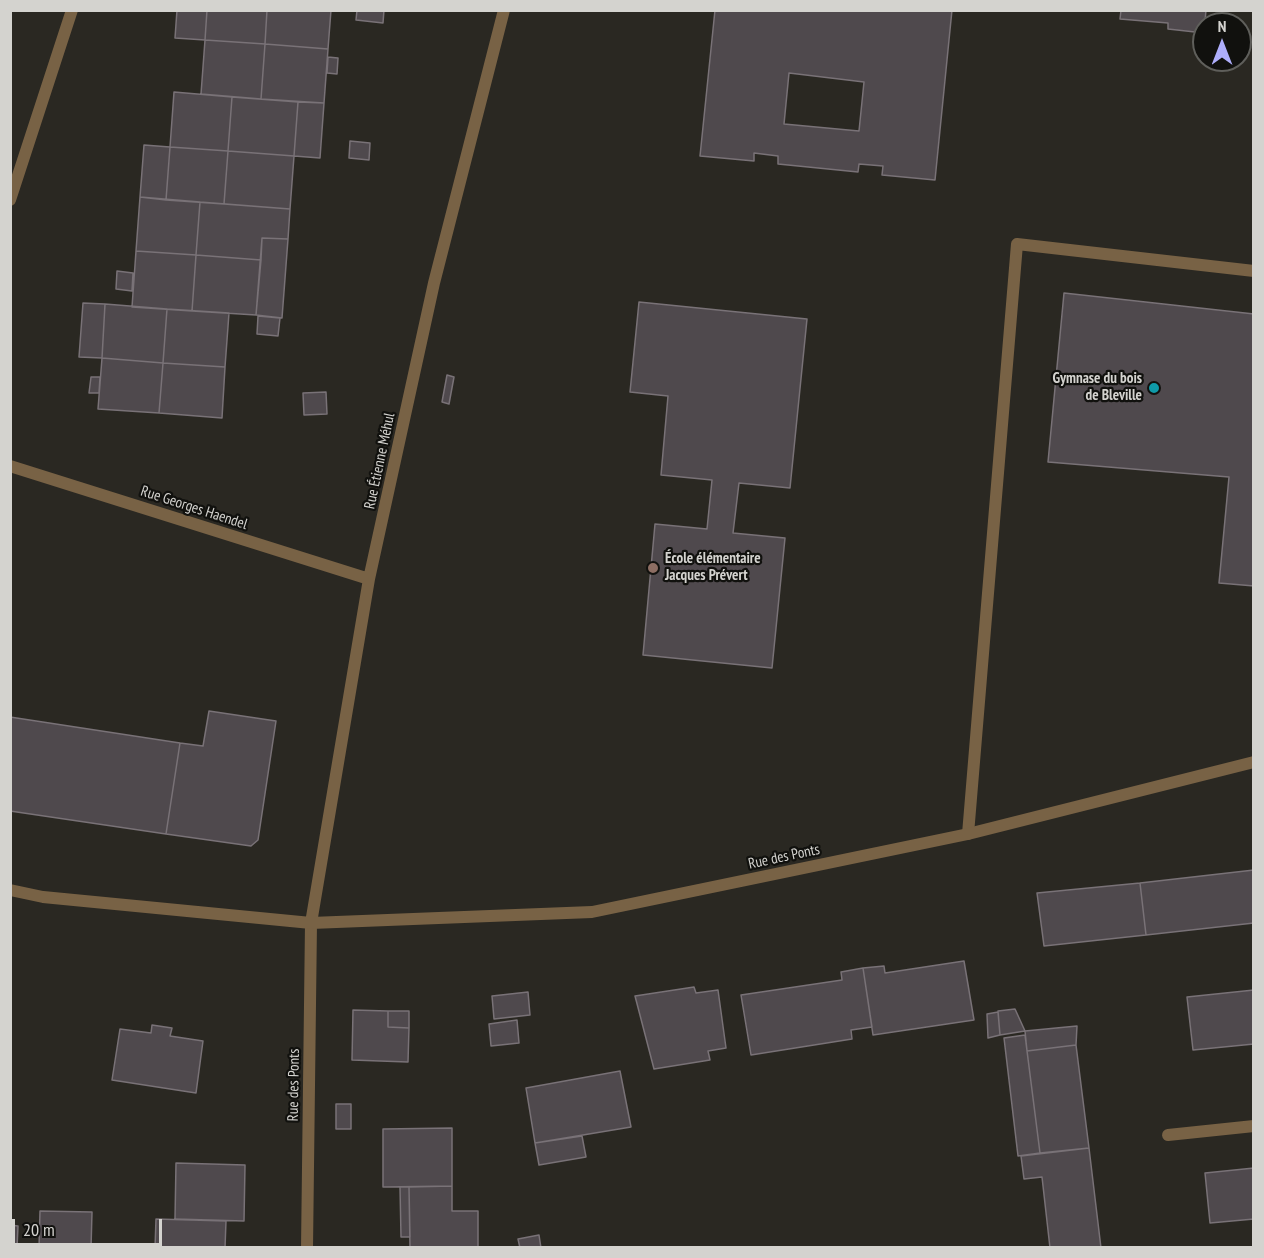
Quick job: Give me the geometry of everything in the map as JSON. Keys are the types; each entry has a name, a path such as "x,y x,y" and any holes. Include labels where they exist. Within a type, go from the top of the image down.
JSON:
{"street":[{"path":"10,200 72,10"},
{"name":"Rue Étienne Méhul","path":"311,923 369,579 434,283 504,10"},
{"path":"968,834 1017,244 1254,271"},
{"name":"Rue Georges Haendel","path":"10,466 369,579"},
{"name":"Rue des Ponts","path":"10,891 43,897 311,923 592,912 968,834 1254,762"},
{"name":"Rue des Ponts","path":"307,1248 311,923"},
{"path":"1168,1135 1254,1126"}],"building":[{"path":"177,10 207,10 205,40 175,38"},
{"path":"207,10 267,10 265,44 205,40"},
{"path":"267,10 331,10 328,49 265,44"},
{"path":"357,10 384,10 383,23 356,20"},
{"path":"715,10 952,10 935,180 882,175 883,166 859,164 858,172 778,164 778,156 754,153 754,161 700,156","holes":["789,73 864,82 859,131 784,124"]},
{"path":"1121,10 1206,10 1206,12 1192,12 1192,32 1168,29 1168,23 1120,19"},
{"path":"205,40 265,44 261,99 201,94"},
{"path":"265,44 328,49 324,103 261,99"},
{"path":"328,57 338,58 337,74 327,73"},
{"path":"174,92 232,97 228,151 170,147"},
{"path":"232,97 298,102 294,156 228,151"},
{"path":"298,102 324,103 320,158 294,156"},
{"path":"350,141 370,143 369,160 349,158"},
{"path":"144,145 170,147 166,200 140,197"},
{"path":"170,147 228,151 224,204 166,200"},
{"path":"228,151 294,156 290,209 224,204"},
{"path":"140,197 200,202 196,255 136,251"},
{"path":"200,202 290,209 288,239 262,238 261,260 196,255"},
{"path":"262,238 288,239 282,318 256,315"},
{"path":"136,251 196,255 192,311 132,307"},
{"path":"196,255 261,260 256,315 192,311"},
{"path":"117,271 133,273 132,291 116,289"},
{"name":"Gymnase du bois de Bleville","path":"1064,293 1254,314 1254,586 1219,583 1229,477 1048,462"},
{"path":"639,302 807,319 790,488 739,483 733,533 785,538 772,668 643,655 655,524 707,529 712,480 661,475 668,396 630,392"},
{"path":"83,303 105,304 102,358 79,357"},
{"path":"105,304 167,309 163,363 102,358"},
{"path":"167,309 229,313 225,367 163,363"},
{"path":"258,316 280,318 278,336 257,334"},
{"path":"102,358 163,363 159,413 98,409"},
{"path":"163,363 225,367 222,418 159,413"},
{"path":"447,375 454,377 449,404 442,402"},
{"path":"91,377 100,377 99,393 89,393"},
{"path":"326,392 327,414 304,415 303,393"},
{"path":"209,711 276,721 258,840 251,846 166,834 180,743 203,746"},
{"path":"10,717 180,743 166,834 10,811"},
{"path":"1254,870 1254,923 1146,935 1140,883"},
{"path":"1140,883 1146,935 1044,946 1037,893"},
{"path":"964,961 974,1020 873,1035 863,968 884,966 885,973"},
{"path":"863,968 872,1027 851,1030 852,1039 751,1055 741,995 842,980 841,972"},
{"path":"694,987 696,993 718,990 726,1048 708,1051 710,1060 654,1069 635,996"},
{"path":"1254,990 1254,1044 1193,1050 1187,997"},
{"path":"528,992 530,1015 494,1019 492,996"},
{"path":"1015,1009 1025,1031 1000,1035 998,1011"},
{"path":"353,1010 388,1011 388,1027 409,1028 408,1062 352,1060"},
{"path":"388,1011 409,1011 409,1028 388,1027"},
{"path":"998,1012 1000,1035 988,1038 987,1014"},
{"path":"517,1020 519,1043 491,1046 489,1024"},
{"path":"152,1025 172,1028 170,1036 203,1041 196,1093 112,1080 120,1029 151,1033"},
{"path":"1077,1026 1076,1045 1027,1051 1025,1031"},
{"path":"1025,1035 1040,1153 1018,1156 1004,1038"},
{"path":"1076,1045 1089,1148 1040,1153 1027,1051"},
{"path":"620,1071 631,1127 535,1143 526,1088"},
{"path":"336,1104 351,1104 351,1129 336,1129"},
{"path":"452,1128 452,1186 383,1187 383,1129"},
{"path":"582,1136 586,1157 539,1165 535,1143"},
{"path":"1089,1148 1101,1248 1050,1248 1042,1177 1024,1179 1021,1156"},
{"path":"176,1163 245,1165 244,1221 175,1219"},
{"path":"1254,1168 1254,1219 1210,1223 1205,1173"},
{"path":"452,1186 452,1211 478,1211 478,1248 410,1248 409,1187"},
{"path":"400,1187 409,1187 410,1237 401,1237"},
{"path":"40,1211 92,1212 91,1248 39,1248"},
{"path":"156,1219 226,1221 225,1248 155,1248"},
{"path":"10,1225 18,1226 17,1248 10,1248"},
{"path":"539,1235 541,1248 520,1248 518,1239"}],"place":[{"name":"Gymnase du bois de Bleville","path":"1154,388"},
{"name":"École élémentaire Jacques Prévert","path":"653,568"}]}
